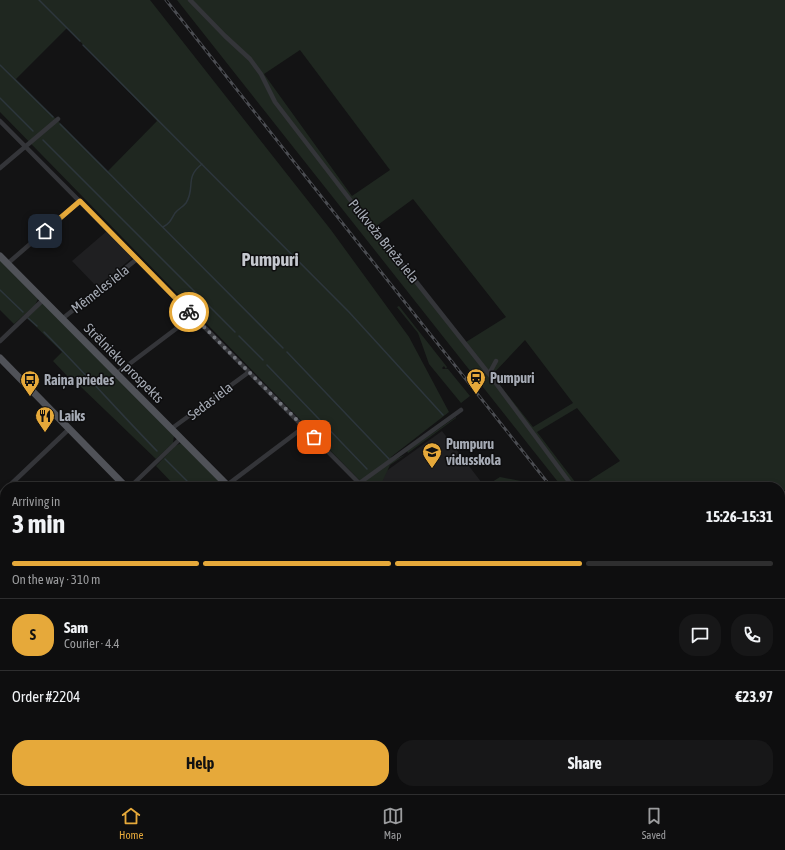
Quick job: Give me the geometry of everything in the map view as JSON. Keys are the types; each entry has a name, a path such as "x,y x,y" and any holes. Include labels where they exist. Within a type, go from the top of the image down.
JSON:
{"main road":[{"name":"Strēlnieku prospekts","path":"0,256 224,482"},
{"path":"0,358 121,482"}],"street":[{"name":"Pulkveža Brieža iela","path":"190,0 250,59 261,74 275,102 367,221 489,374 569,482"},
{"path":"0,168 58,119"},
{"path":"0,121 358,482"},
{"path":"8,264 80,201"},
{"name":"Mēmeles iela","path":"62,319 137,259"},
{"path":"0,340 43,300"},
{"path":"116,374 193,316"},
{"path":"489,374 496,361"},
{"name":"Sedas iela","path":"171,429 249,372"},
{"path":"365,482 461,410"},
{"path":"233,482 304,427"},
{"path":"13,482 69,429"},
{"name":"Sedas iela","path":"135,482 180,438"}],"shaded area":[{"path":"0,0 150,0 331,230 409,337 449,412 391,457 392,461 405,455 390,465 382,482 361,482 0,112","holes":["67,28 157,121 108,171 16,79"]},
{"path":"177,0 785,0 785,482 587,482 620,461 577,408 537,432 575,482 558,482","holes":["300,50 390,170 352,196 264,74","413,199 506,317 466,342 375,227","525,340 573,403 533,427 492,375"]},
{"path":"107,231 132,258 97,287 72,261"},
{"path":"0,260 38,299 35,305 14,324 0,310"},
{"path":"41,304 44,304 174,436 173,443 156,459 80,386 72,381 53,361 62,352 27,318"},
{"path":"399,306 447,367 446,369 448,369 470,396 461,403 429,364 418,333 397,307"},
{"path":"456,418 408,453 407,451"},
{"path":"442,431 481,482 371,482"},
{"path":"181,443 220,482 171,482 156,466 175,446"},
{"path":"500,477 522,482 492,482"}],"waterway":[{"path":"39,0 80,41"},
{"path":"83,45 349,312 443,415"},
{"path":"0,65 53,117"},
{"path":"0,98 33,131"},
{"path":"60,124 283,348"},
{"path":"43,140 235,332"},
{"path":"163,227 169,223 176,212 186,203 189,197 193,174 202,164"},
{"path":"0,290 23,312"},
{"path":"28,318 37,326"},
{"path":"44,332 157,451"},
{"path":"239,336 263,360"},
{"path":"287,352 389,459"},
{"path":"267,365 367,469"},
{"path":"165,459 188,482"}],"railway":[{"path":"166,0 547,482"}],"way so far":[{"path":"189,312 314,437"}],"place":[{"name":"Pumpuri","path":"476,395"},
{"name":"Raiņa priedes","path":"30,397"},
{"name":"Laiks","path":"45,433"},
{"name":"Pumpuru vidusskola","path":"432,469"}],"district":[{"name":"Pumpuri","path":"270,259"}],"route":[{"path":"45,231 80,201 189,312"}]}
